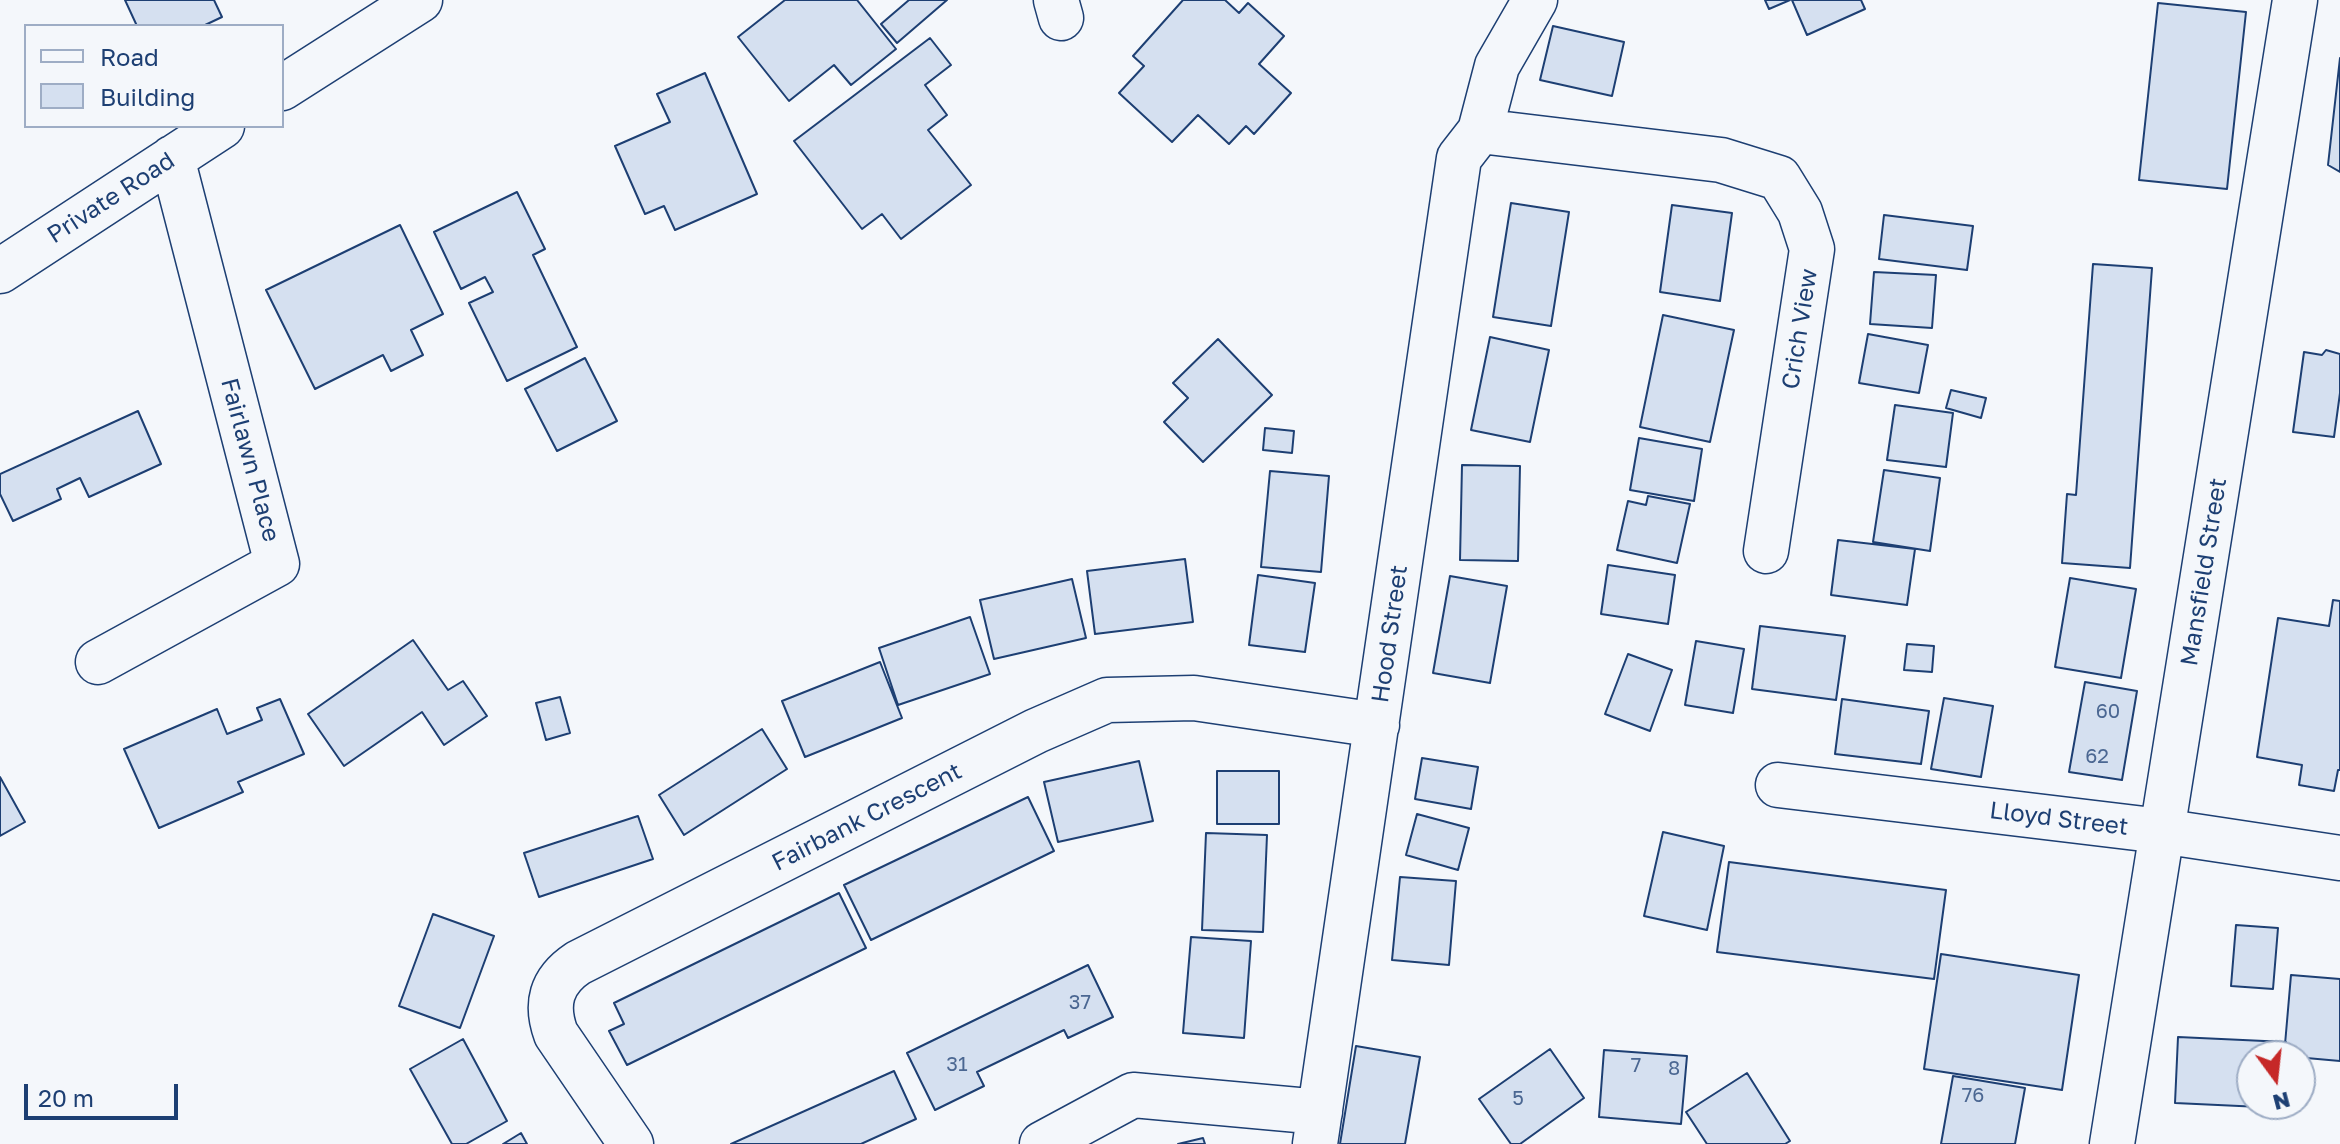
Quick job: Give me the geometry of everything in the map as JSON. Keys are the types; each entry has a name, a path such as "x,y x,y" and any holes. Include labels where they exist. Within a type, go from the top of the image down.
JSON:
{"street":[{"path":"284,87 420,0"},
{"name":"Hood Street","path":"1317,1128 1459,158 1480,131 1497,66 1535,0"},
{"name":"Mansfield Street","path":"2112,1144 2295,0"},
{"name":"Private Road","path":"0,271 219,128"},
{"name":"Crich View","path":"1480,131 1721,160 1779,178 1800,212 1812,249 1766,551"},
{"name":"Fairlawn Place","path":"98,662 277,564 172,158"},
{"name":"Fairbank Crescent","path":"631,1144 556,1034 551,1020 552,992 567,970 578,963 1036,731 1107,700 1194,698 1377,725"},
{"name":"Lloyd Street","path":"1778,785 2161,831 2340,858"},
{"path":"1042,1144 1133,1095 1317,1128"}],"building":[{"path":"125,0 214,0 222,17 207,24 136,24"},
{"path":"785,0 857,0 896,49 851,85 834,65 789,101 738,37"},
{"path":"909,0 947,0 897,43 881,24"},
{"path":"1183,0 1225,0 1239,13 1248,3 1284,36 1259,64 1291,93 1254,134 1246,126 1229,144 1198,115 1172,142 1119,93 1144,66 1133,56"},
{"path":"1765,0 1790,0 1769,9"},
{"path":"1792,0 1861,0 1865,9 1807,35"},
{"path":"2158,3 2246,12 2227,189 2139,180"},
{"path":"1553,26 1624,42 1612,96 1540,80"},
{"path":"930,38 951,65 925,85 947,115 928,130 971,185 901,239 882,214 862,229 794,141"},
{"path":"2340,58 2340,172 2328,165"},
{"path":"705,73 757,194 675,230 664,206 645,214 615,146 670,122 657,94"},
{"path":"517,192 545,249 533,255 577,347 507,381 469,303 493,292 485,277 461,289 434,232"},
{"path":"1511,203 1569,212 1551,326 1493,317"},
{"path":"1672,205 1732,213 1720,301 1660,292"},
{"path":"1884,215 1973,226 1967,270 1879,259"},
{"path":"400,225 443,314 411,330 423,355 391,371 383,355 315,389 266,290"},
{"path":"2093,264 2152,268 2130,568 2062,563 2067,494 2076,495"},
{"path":"1874,272 1936,275 1932,328 1870,324"},
{"path":"1663,315 1734,330 1710,442 1640,427"},
{"path":"1868,334 1928,345 1919,393 1859,383"},
{"path":"1490,337 1549,350 1530,442 1471,430"},
{"path":"1218,339 1272,395 1203,462 1164,422 1188,398 1173,383"},
{"path":"2326,350 2340,354 2340,393 2334,437 2293,432 2304,352 2322,355"},
{"path":"585,358 617,421 557,451 525,389"},
{"path":"1951,390 1986,398 1981,418 1946,408"},
{"path":"1895,405 1953,413 1946,467 1887,460"},
{"path":"138,411 161,464 89,497 80,478 57,489 61,499 13,521 0,494 0,474"},
{"path":"1265,428 1294,431 1292,453 1263,450"},
{"path":"1639,438 1702,449 1694,501 1630,490"},
{"path":"1462,465 1520,466 1518,561 1460,560"},
{"path":"1884,470 1940,478 1930,551 1873,542"},
{"path":"1270,471 1329,476 1321,572 1261,567"},
{"path":"1648,496 1690,504 1677,563 1617,550 1628,501 1646,505"},
{"path":"1838,540 1915,549 1907,605 1831,595"},
{"path":"1185,559 1193,622 1095,634 1087,571"},
{"path":"1608,565 1675,575 1668,624 1601,614"},
{"path":"1258,575 1315,583 1305,652 1249,645"},
{"path":"1450,576 1507,586 1490,683 1433,673"},
{"path":"2070,578 2136,589 2121,678 2055,667"},
{"path":"1072,579 1086,638 994,659 980,600"},
{"path":"2333,600 2340,601 2340,770 2334,791 2299,785 2302,765 2257,757 2278,618 2329,626"},
{"path":"970,617 990,674 898,705 879,648"},
{"path":"1760,626 1845,636 1836,700 1752,689"},
{"path":"413,640 448,690 463,681 487,716 444,745 422,712 344,766 308,714"},
{"path":"1696,641 1744,649 1733,713 1685,705"},
{"path":"1907,644 1934,646 1932,672 1904,670"},
{"path":"1628,654 1672,670 1650,731 1605,714"},
{"path":"880,662 902,718 805,757 782,701"},
{"path":"2085,682 2137,691 2122,780 2069,772"},
{"path":"560,697 570,733 546,740 536,703"},
{"path":"1944,698 1993,706 1981,777 1931,769"},
{"path":"280,699 304,754 238,782 243,792 159,828 124,749 217,709 227,734 262,720 257,708"},
{"path":"1842,699 1929,711 1921,764 1835,754"},
{"path":"762,729 787,769 684,835 659,795"},
{"path":"1422,758 1478,767 1471,809 1415,799"},
{"path":"1139,761 1153,821 1058,842 1044,782"},
{"path":"1217,771 1279,771 1279,824 1217,824"},
{"path":"0,777 25,822 0,836"},
{"path":"1028,797 1054,851 871,940 844,885"},
{"path":"1417,814 1469,828 1458,870 1406,855"},
{"path":"638,816 653,859 539,897 524,853"},
{"path":"1663,832 1724,846 1707,930 1644,916"},
{"path":"1206,833 1267,835 1263,932 1202,930"},
{"path":"1729,862 1946,890 1934,979 1717,952"},
{"path":"1400,877 1456,881 1449,965 1392,960"},
{"path":"839,893 866,948 627,1065 609,1031 624,1024 614,1003"},
{"path":"433,914 494,936 460,1028 399,1006"},
{"path":"2236,925 2278,928 2273,989 2231,986"},
{"path":"1191,937 1251,941 1244,1038 1183,1033"},
{"path":"1941,954 2079,975 2062,1090 1924,1069"},
{"path":"1088,965 1113,1017 1068,1038 1064,1030 977,1072 984,1086 935,1110 907,1053"},
{"path":"2291,975 2340,979 2340,1061 2316,1059 2316,1040 2285,1040"},
{"path":"2178,1037 2243,1040 2236,1040 2236,1106 2175,1103"},
{"path":"463,1039 507,1121 466,1144 452,1144 410,1069"},
{"path":"1356,1046 1420,1057 1405,1144 1340,1144"},
{"path":"1550,1049 1584,1098 1520,1144 1511,1144 1479,1099"},
{"path":"1604,1050 1687,1056 1681,1124 1599,1117"},
{"path":"894,1071 916,1119 861,1144 731,1144"},
{"path":"1747,1073 1790,1141 1785,1144 1707,1144 1686,1112"},
{"path":"1953,1076 2025,1088 2015,1144 1941,1144"},
{"path":"521,1133 527,1144 503,1144"},
{"path":"1203,1138 1205,1144 1178,1144"}]}
